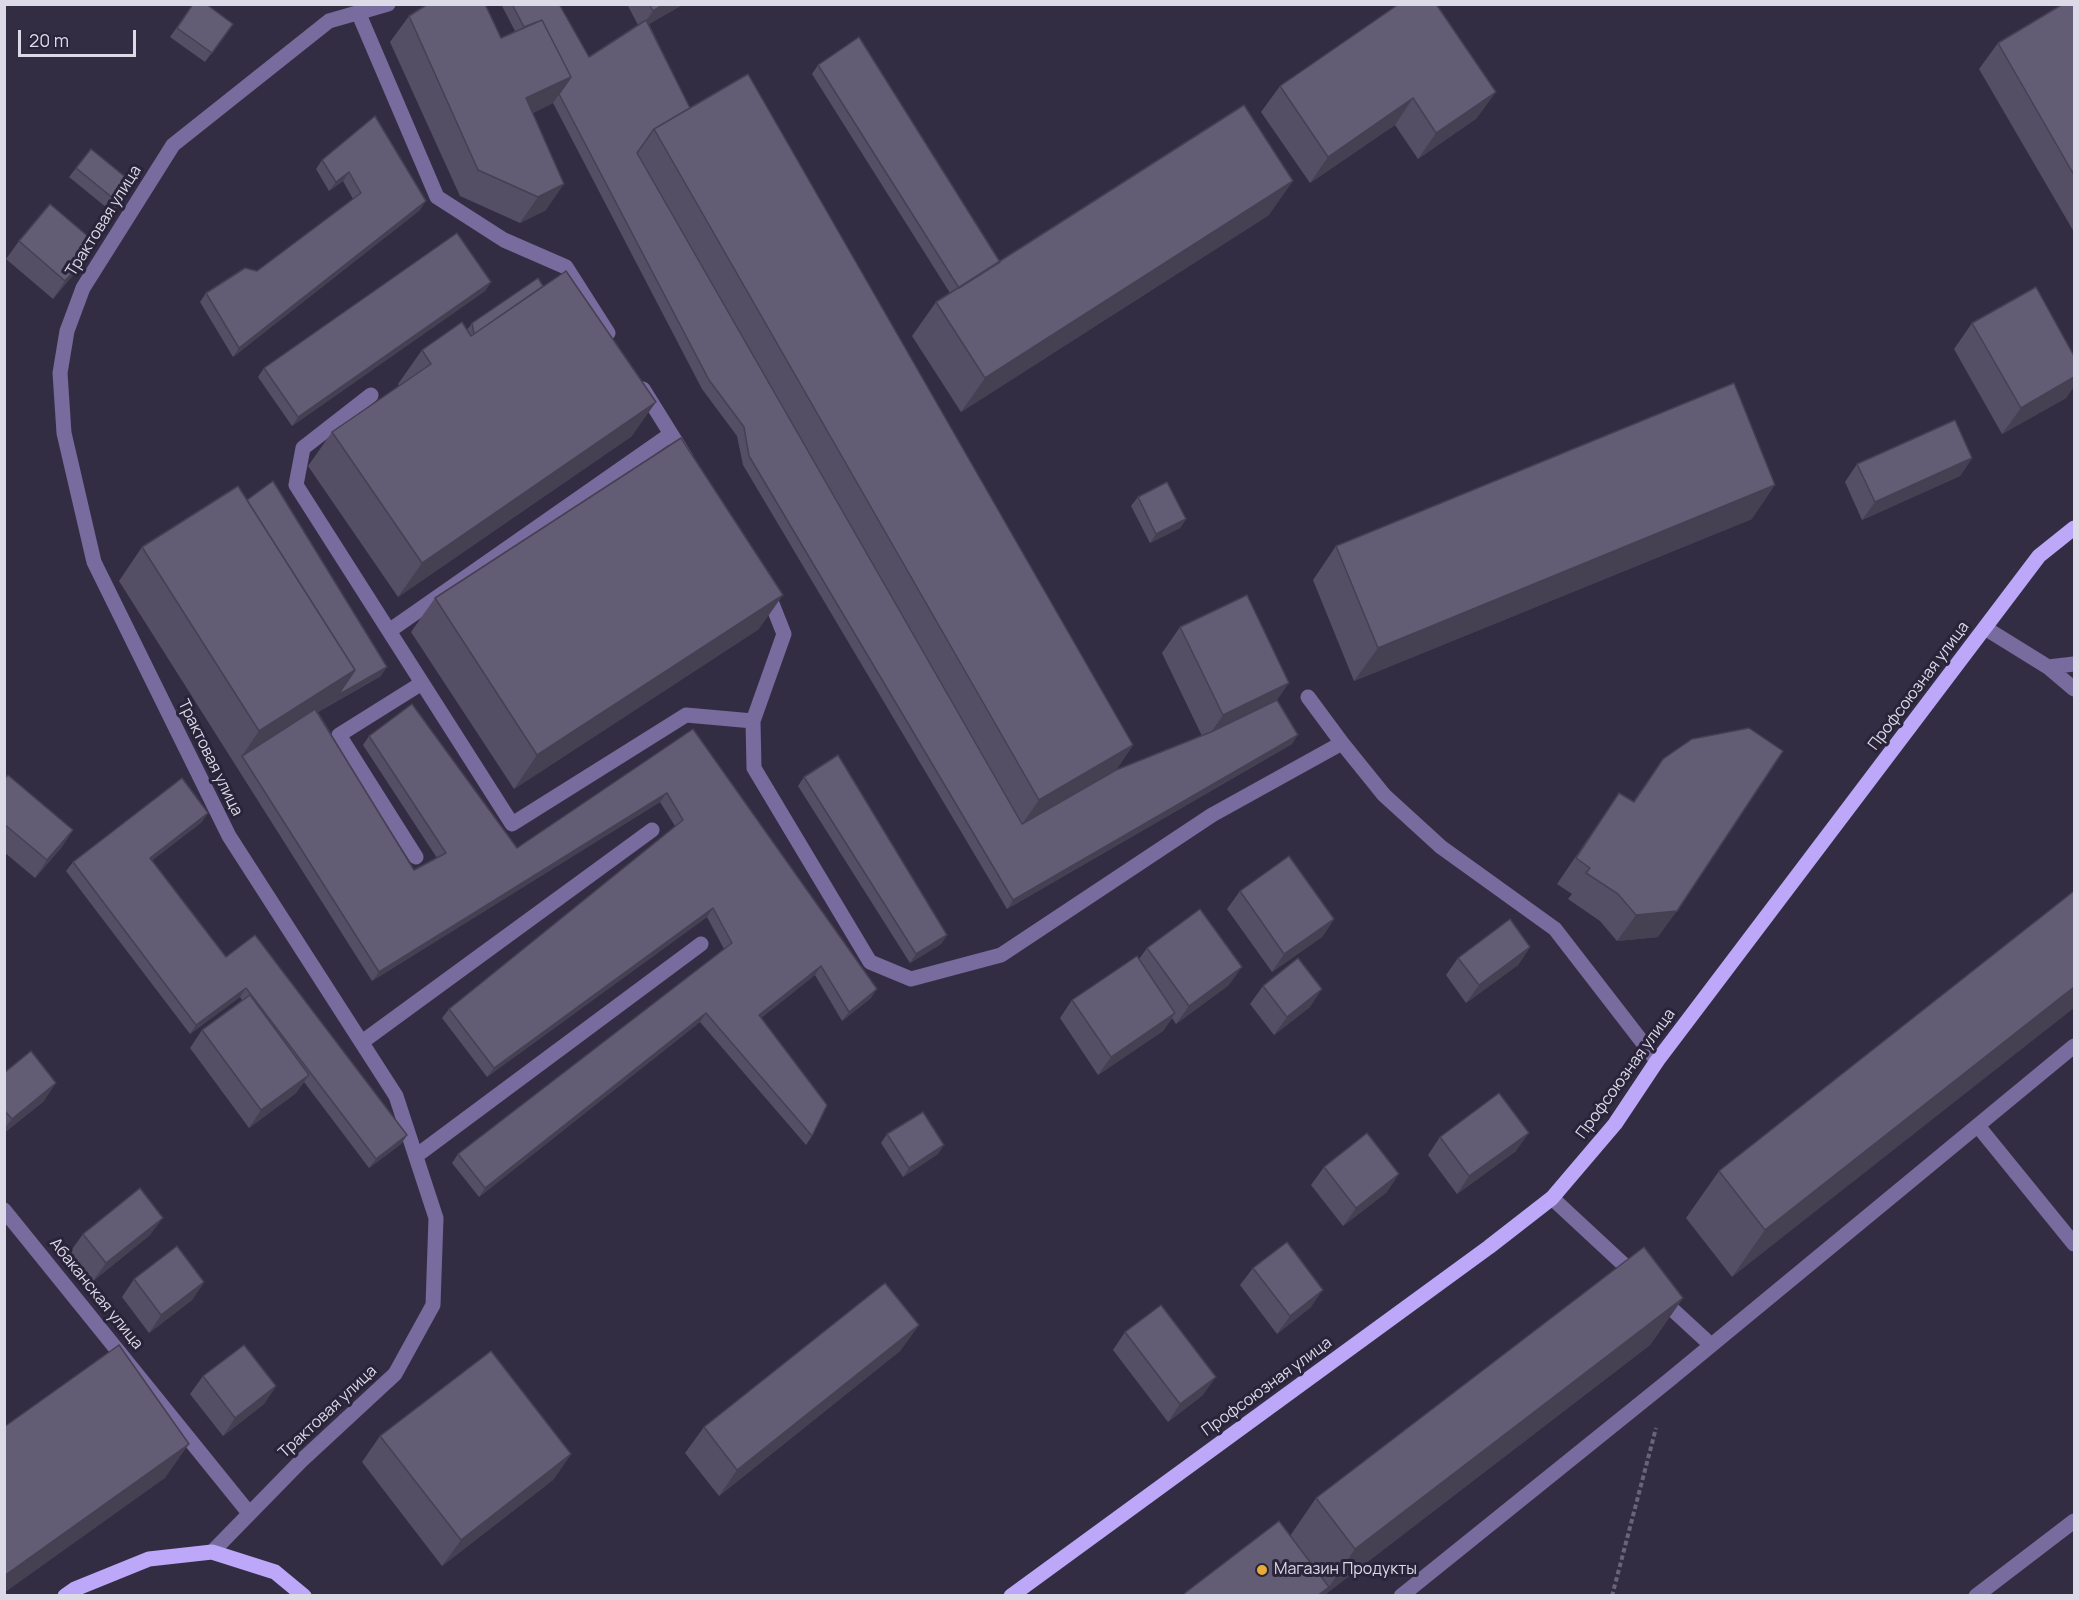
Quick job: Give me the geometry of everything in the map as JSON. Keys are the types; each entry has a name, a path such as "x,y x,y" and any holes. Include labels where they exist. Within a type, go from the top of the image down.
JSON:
{"main road":[{"name":"Профсоюзная улица","path":"1011,1596 1028,1590 1552,1198 1615,1124 1657,1061 2039,556 2074,528"},
{"path":"65,1596 75,1589 149,1559 212,1552 275,1572 304,1596"}],"street":[{"name":"Трактовая улица","path":"212,1552 301,1461 395,1374 434,1305 436,1218 396,1096 229,836 94,562 64,434 60,373 67,332 83,288 172,145 329,21 388,4"},
{"path":"358,12 437,197 504,240 567,267 616,345"},
{"path":"634,375 695,473"},
{"path":"371,395 303,448 296,484 512,824 686,715 753,721"},
{"path":"389,631 671,434"},
{"path":"763,580 784,634 753,721 754,768 870,962 911,979 1001,955 1212,815 1342,743"},
{"path":"1986,628 2048,667 2074,689"},
{"path":"2048,667 2074,664"},
{"path":"416,857 339,735 422,683"},
{"path":"1308,697 1384,795 1441,847 1555,929 1657,1061"},
{"path":"362,1042 651,830"},
{"path":"416,1156 701,944"},
{"path":"1401,1596 1711,1345 2074,1046"},
{"path":"1978,1126 2074,1244"},
{"path":"1552,1198 1711,1345"},
{"name":"Абаканская улица","path":"4,1210 249,1513"},
{"path":"1976,1596 2074,1521"}],"path":[{"path":"1612,1596 1656,1426"}],"building":[{"path":"193,4 206,4 233,24 212,53 177,28"},
{"path":"428,4 485,4 501,38 542,20 571,77 526,98 564,184 538,197 478,170 409,16"},
{"path":"512,4 559,4 589,57 646,20 690,108 654,129 637,153 1022,824 1116,770 1211,732 1277,700 1298,735 1013,900 749,456 744,427 709,380 559,94 571,77 542,20 524,27"},
{"path":"649,4 664,4 653,11"},
{"path":"1399,4 1436,4 1496,92 1436,133 1413,98 1328,157 1280,86"},
{"path":"2063,4 2074,4 2074,175 1998,43"},
{"path":"859,37 1000,262 959,288 818,65"},
{"path":"748,74 1133,745 1039,800 654,129"},
{"path":"1244,105 1293,181 985,378 936,302"},
{"path":"375,116 426,201 239,348 206,293 245,268 257,271 361,193 349,172 336,182 322,160"},
{"path":"91,149 134,184 119,203 76,168"},
{"path":"50,204 97,244 65,281 19,241"},
{"path":"457,233 491,282 298,417 264,368"},
{"path":"566,271 656,402 422,563 332,432 431,364 422,350 462,322 471,336"},
{"path":"538,278 543,286 474,334 472,323"},
{"path":"2036,287 2074,356 2074,377 2021,408 1972,323"},
{"path":"1734,383 1775,485 1378,648 1336,546"},
{"path":"1955,420 1972,458 1875,502 1857,464"},
{"path":"681,438 783,595 537,755 435,598"},
{"path":"273,481 387,667 338,695 355,670 247,500"},
{"path":"1167,482 1186,519 1156,534 1138,497"},
{"path":"238,486 355,670 259,731 142,547"},
{"path":"1247,595 1289,683 1223,715 1180,627"},
{"path":"412,704 517,848 693,729 877,989 849,1012 821,966 759,1015 827,1105 812,1136 706,1013 485,1188 458,1154 732,943 713,908 494,1068 449,1009 683,820 667,793 379,972 242,756 315,709 414,870 446,853 369,736"},
{"path":"1749,728 1783,751 1677,911 1636,915 1618,894 1586,873 1590,868 1576,858 1619,793 1634,802 1663,759 1692,739"},
{"path":"838,755 947,935 916,954 804,777"},
{"path":"8,775 73,830 47,860 4,824 4,779"},
{"path":"182,778 208,813 150,858 226,957 255,935 407,1135 376,1159 246,988 196,1025 73,862"},
{"path":"1289,856 1334,919 1284,954 1240,891"},
{"path":"2074,891 2074,987 1765,1230 1719,1171"},
{"path":"1200,909 1242,967 1189,1006 1147,948"},
{"path":"1510,919 1530,947 1479,985 1458,958"},
{"path":"1137,956 1175,1013 1111,1057 1072,1000"},
{"path":"1298,958 1322,989 1287,1017 1263,986"},
{"path":"250,995 309,1075 261,1110 202,1030"},
{"path":"31,1051 56,1083 12,1119 4,1110 4,1073"},
{"path":"1499,1093 1529,1133 1469,1176 1440,1137"},
{"path":"923,1112 944,1145 909,1168 887,1134"},
{"path":"1367,1133 1399,1174 1356,1208 1324,1167"},
{"path":"140,1188 163,1218 106,1263 83,1234"},
{"path":"1287,1242 1323,1290 1290,1316 1253,1268"},
{"path":"177,1246 204,1282 161,1315 134,1279"},
{"path":"1644,1247 1683,1298 1355,1549 1316,1498"},
{"path":"885,1283 919,1325 737,1470 704,1427"},
{"path":"1161,1305 1216,1377 1180,1404 1125,1332"},
{"path":"119,1345 189,1444 4,1576 4,1427"},
{"path":"244,1345 276,1386 235,1418 203,1376"},
{"path":"491,1351 571,1454 461,1540 380,1436"},
{"name":"Магазин Продукты","path":"1279,1521 1329,1587 1317,1596 1185,1596 1185,1593"}],"place":[{"name":"Магазин Продукты","path":"1262,1570"}]}
